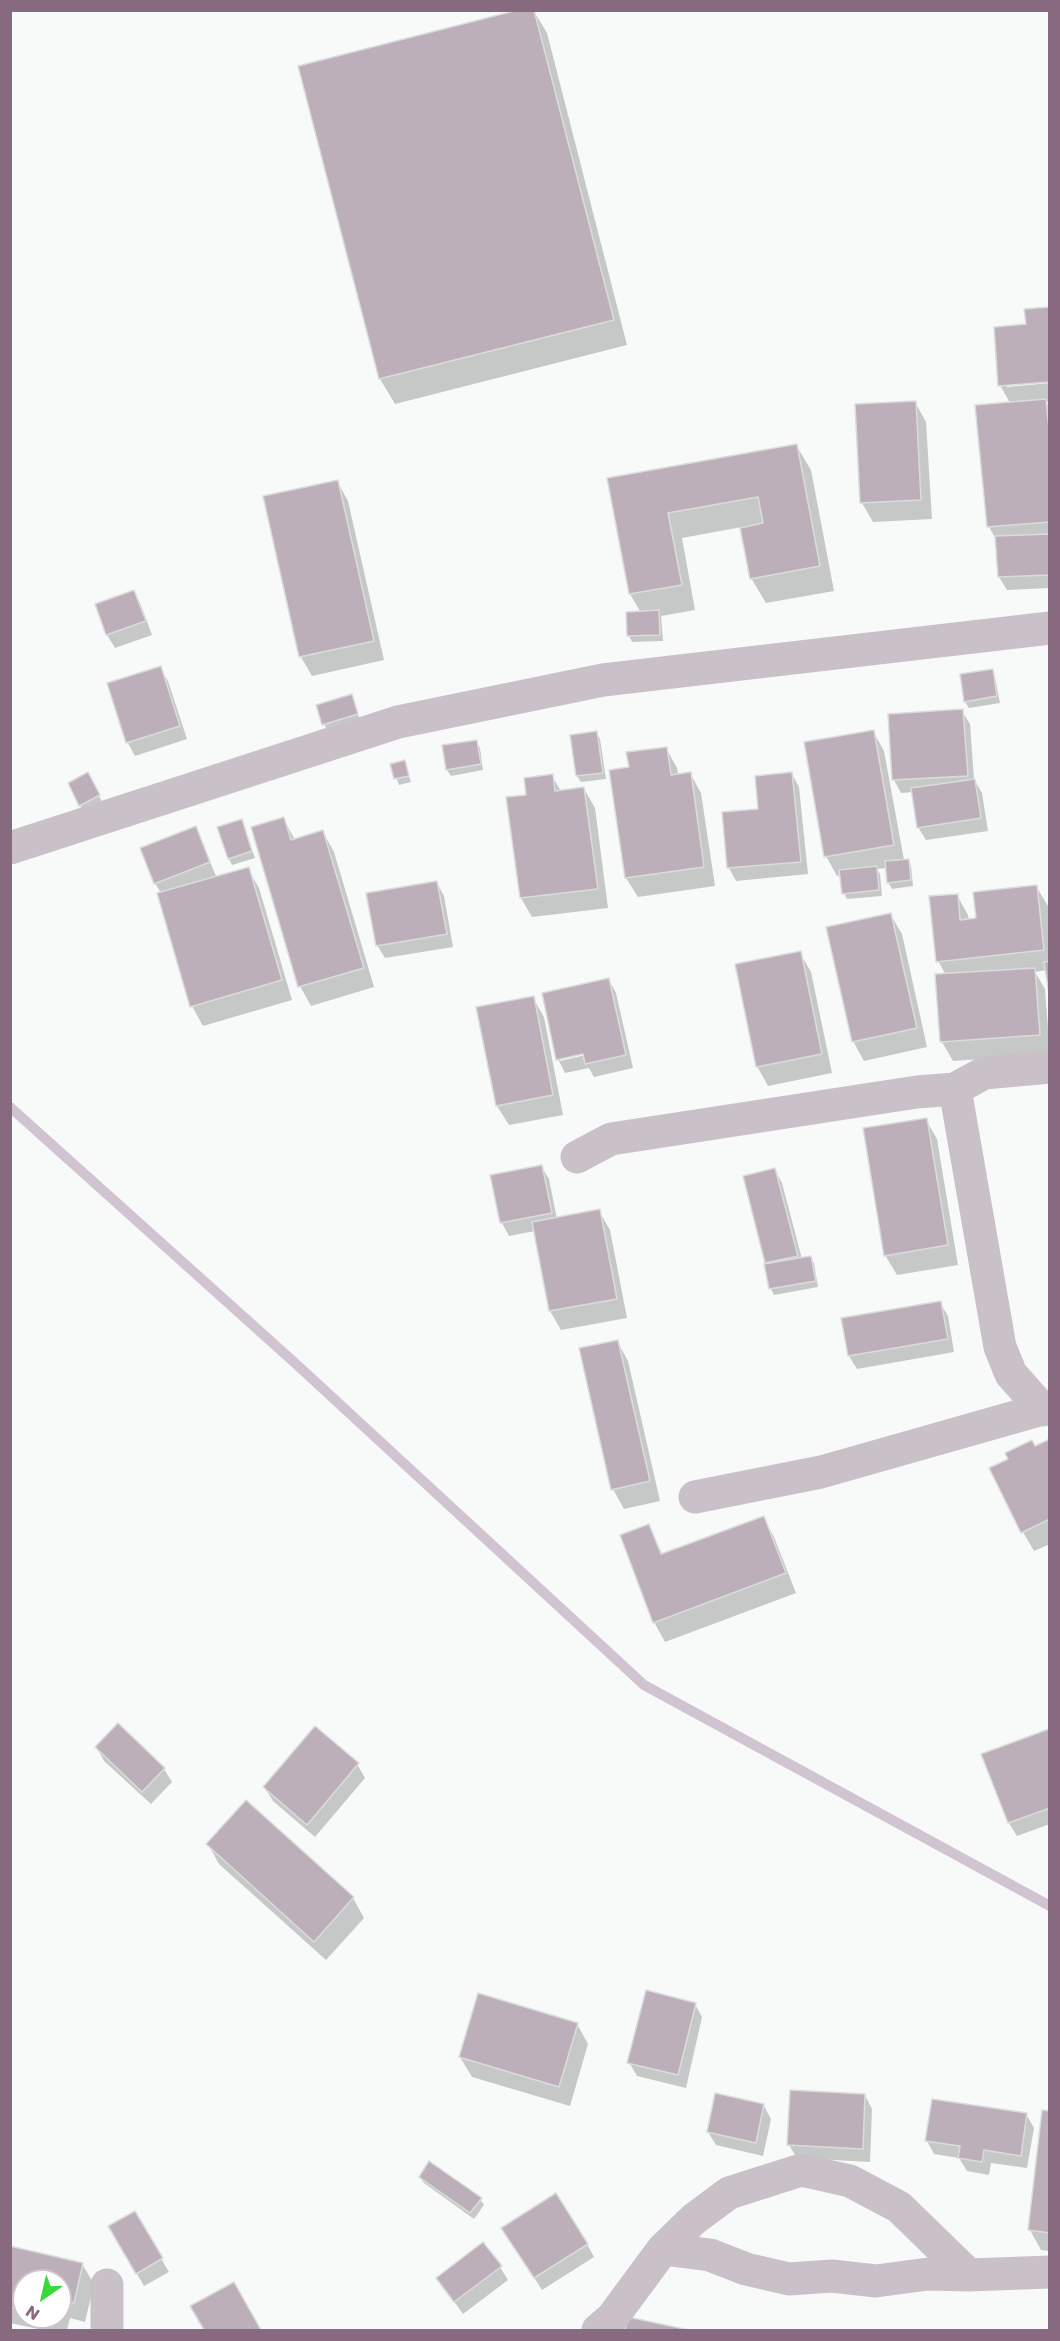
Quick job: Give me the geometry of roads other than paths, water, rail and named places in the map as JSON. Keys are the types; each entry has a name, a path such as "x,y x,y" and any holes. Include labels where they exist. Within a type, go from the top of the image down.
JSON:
{"street":[{"path":"10,848 398,722 603,680 1050,628"},
{"path":"577,1157 611,1139 917,1092 955,1089 984,1073 1050,1067"},
{"path":"694,1497 821,1472 1046,1408 1011,1374 1000,1347 955,1089"},
{"path":"598,2331 612,2318 663,2249 694,2219 729,2193 801,2170 850,2181 898,2207 969,2275"},
{"path":"663,2249 710,2255 746,2269 789,2279 832,2276 876,2281 928,2274 1050,2272"},
{"path":"107,2285 107,2331"}],"waterway":[{"path":"10,1107 295,1363 644,1685 1050,1906"}]}
